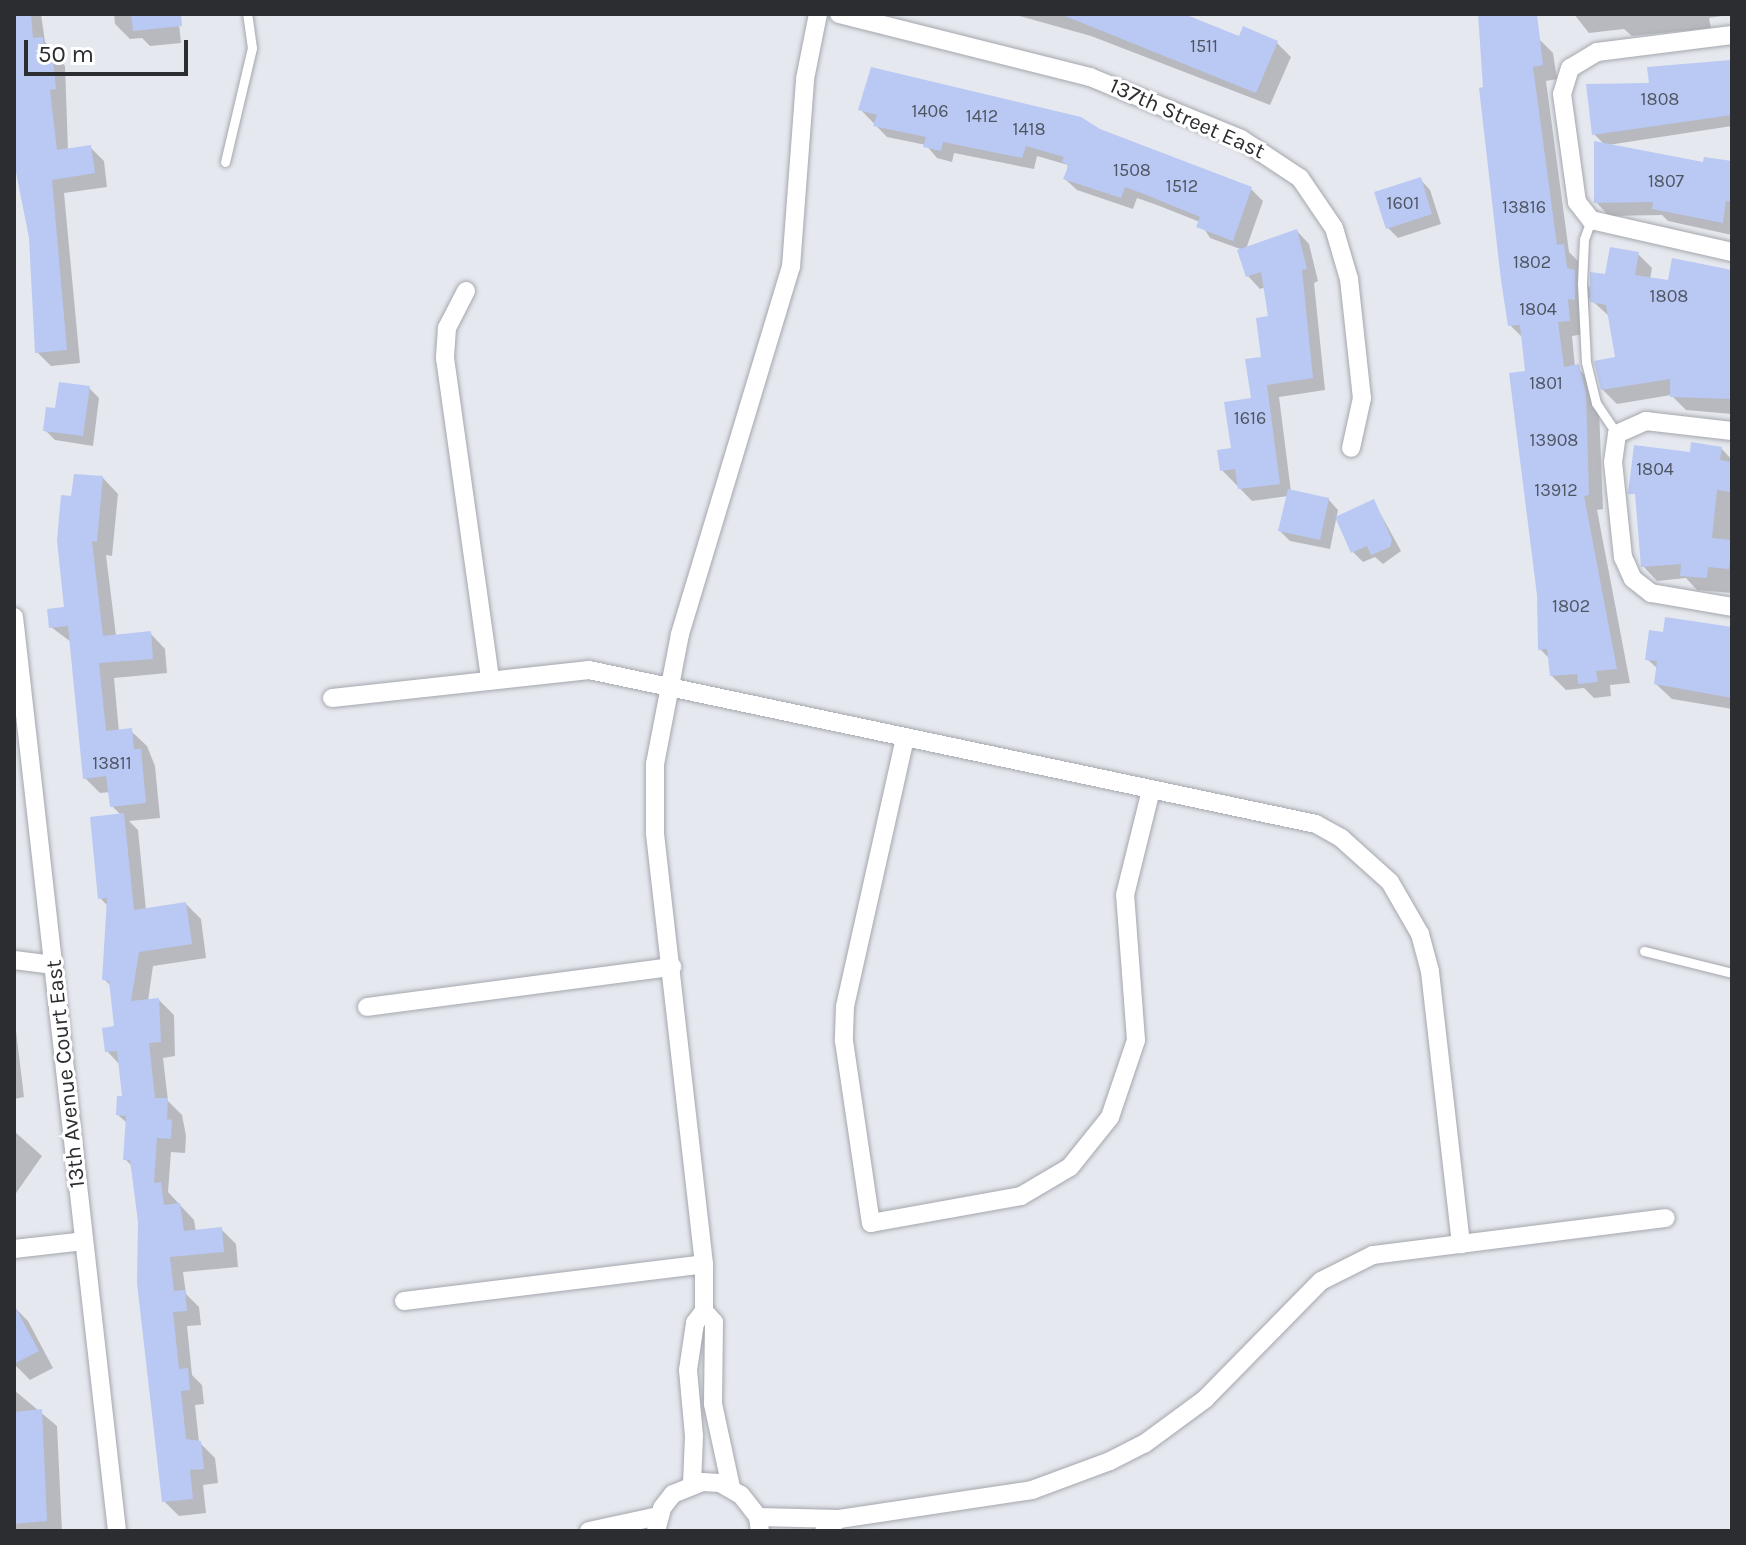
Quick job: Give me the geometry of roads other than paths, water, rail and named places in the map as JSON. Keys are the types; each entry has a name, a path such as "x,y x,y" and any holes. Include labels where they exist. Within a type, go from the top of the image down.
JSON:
{"street":[{"path":"692,1484 688,1370 695,1323 704,1311 704,1264 653,804 667,684 791,267 800,198 805,79 818,14"},
{"name":"137th Street East","path":"839,14 1090,77 1241,139 1300,178 1334,228 1349,279 1362,398 1351,448"},
{"path":"1732,35 1597,52 1570,68 1562,94 1577,202 1588,216 1732,252"},
{"path":"466,291 447,328 445,358 490,679"},
{"path":"1732,431 1662,419 1617,434 1613,462 1623,557 1633,579 1651,593 1732,607"},
{"name":"13th Avenue Court East","path":"14,617 117,1531"},
{"path":"332,698 589,670 667,684 905,738 1316,824 1367,859 1408,908 1430,972 1461,1244"},
{"path":"905,738 845,1006 844,1041 871,1223 1021,1196 1070,1167 1110,1117 1122,1093 1136,1040 1125,895 1151,790"},
{"path":"14,960 54,965"},
{"path":"367,1007 672,967"},
{"path":"704,1311 714,1322 713,1404 731,1487 759,1524 839,1519 1017,1493 1097,1467 1144,1444 1205,1399 1299,1301 1341,1269 1373,1255 1666,1218"},
{"path":"14,1249 84,1241"},
{"path":"404,1301 704,1264"},
{"path":"589,1531 658,1524 673,1494 692,1484 731,1487"},
{"path":"824,1531 839,1519"}],"lane":[{"path":"225,162 252,48 247,14"},
{"path":"1588,216 1582,283 1586,362 1596,403 1617,434"},
{"path":"1644,951 1732,973"}]}
